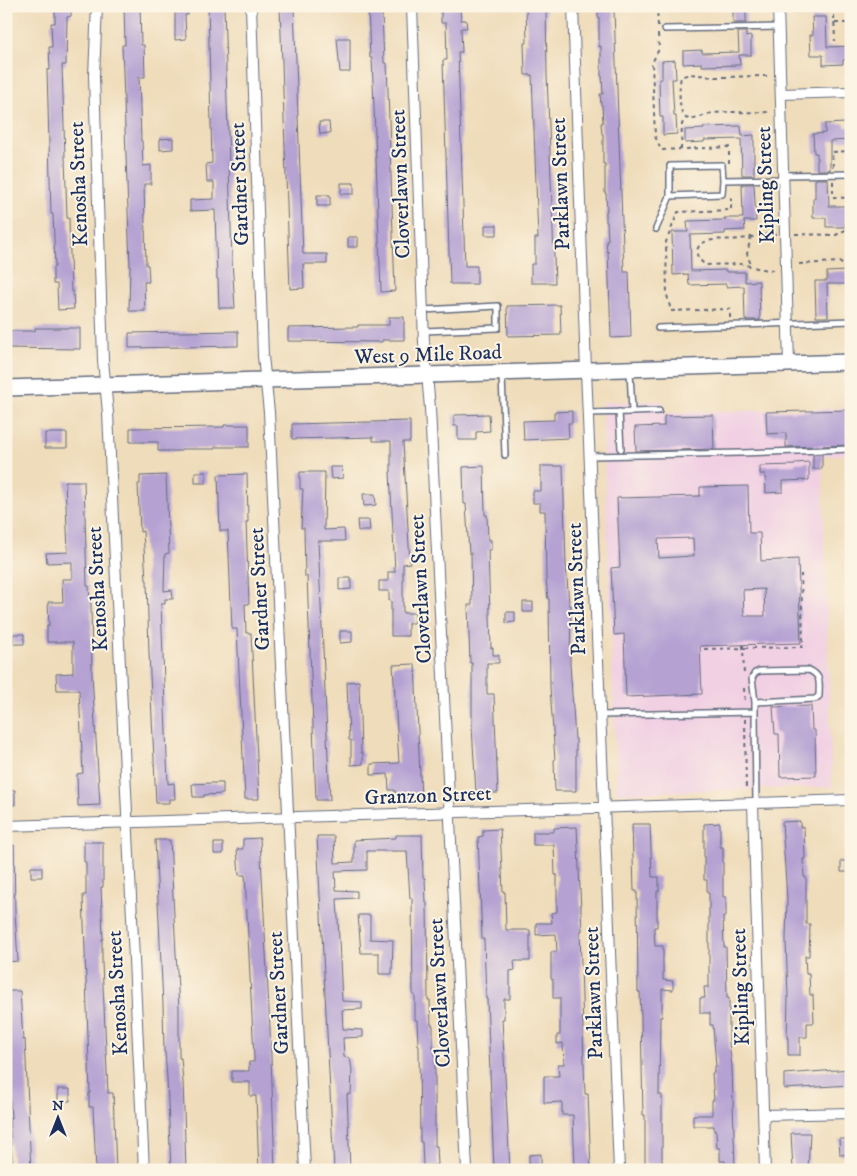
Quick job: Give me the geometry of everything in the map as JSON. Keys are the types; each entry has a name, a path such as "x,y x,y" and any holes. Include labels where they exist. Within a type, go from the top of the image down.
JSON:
{"main road":[{"name":"West 9 Mile Road","path":"6,388 851,362"}],"street":[{"name":"Kenosha Street","path":"97,6 94,76 102,352 106,385 144,1170"},
{"name":"Gardner Street","path":"251,6 263,356 267,380 306,1170"},
{"name":"Cloverlawn Street","path":"412,6 423,310 467,1170"},
{"name":"Parklawn Street","path":"573,6 587,413 619,1170"},
{"name":"Kipling Street","path":"778,8 789,363"},
{"path":"780,94 851,92"},
{"name":"Granzon Street","path":"6,826 851,800"},
{"name":"Kipling Street","path":"754,804 765,1170"},
{"path":"763,1115 851,1113"}],"lane":[{"path":"778,8 851,7"},
{"path":"665,29 778,27"},
{"path":"656,229 670,196 670,166 722,165 722,194 670,196"},
{"path":"723,180 851,174"},
{"path":"423,310 498,306 498,328 424,331"},
{"path":"658,328 851,321"},
{"path":"629,369 632,412"},
{"path":"502,373 505,455"},
{"path":"587,413 659,411"},
{"path":"619,412 621,449"},
{"path":"589,456 851,449"},
{"path":"754,804 755,702 752,678 754,673 760,671 809,670 816,673 819,678 819,696 815,699 755,702"},
{"path":"600,715 755,712"}],"path":[{"path":"657,6 659,49 652,63 655,136 661,150 729,147 731,210 678,212 666,242 667,295 671,311 730,309 730,325"},
{"path":"834,12 835,41"},
{"path":"834,23 851,23"},
{"path":"767,76 713,78 688,74 681,77 679,83 681,113 686,118 690,119 711,114 768,112"},
{"path":"681,150 682,124 686,118"},
{"path":"774,270 751,266 705,265 697,255 697,250 709,240 741,239 772,233 836,235 851,227"},
{"path":"751,236 747,254 751,266"},
{"path":"799,264 839,262 851,270"},
{"path":"704,649 802,647 801,574"},
{"path":"745,718 746,791"}],"shaded area":[{"path":"663,401 664,413 851,408 851,454 822,456 832,787 617,793 602,402"}],"building":[{"path":"55,6 71,6 71,16 67,17 66,65 62,65 67,218 69,218 71,291 73,291 74,309 58,310 57,284 53,284 53,267 55,267 53,214 51,214 47,70 50,70 49,47 52,47 51,23 55,23"},
{"path":"124,6 140,6 141,45 144,45 145,77 139,77 141,141 143,166 151,165 151,184 144,184 146,265 148,265 149,282 144,282 145,311 129,311 130,266 122,45 125,45"},
{"path":"175,6 188,6 188,15 185,15 186,39 175,40"},
{"path":"208,6 224,6 235,308 219,308 215,210 190,211 190,200 214,199 214,182 207,182 206,164 212,163"},
{"path":"280,6 294,6 303,254 327,254 327,264 303,264 304,288 290,289"},
{"path":"368,6 379,6 379,13 382,13 384,63 387,63 395,291 381,292 372,58 370,58"},
{"path":"526,6 546,6 555,283 531,283 531,264 535,264 535,238 538,238 532,75 525,75 524,43 527,43"},
{"path":"598,6 608,6 608,11 614,11 624,272 629,272 631,337 611,338 606,240 608,240 605,164 603,164 601,123 603,123 600,94 603,94"},
{"path":"733,6 746,6 746,23 733,23"},
{"path":"460,8 461,20 466,20 467,28 461,28 462,52 458,52 465,266 477,266 477,284 450,284 443,60 447,60 446,23 441,23 441,9"},
{"path":"812,17 826,17 827,47 851,46 851,59 843,60 843,64 823,65 823,55 811,55 810,35 813,35"},
{"path":"738,32 746,32 746,37 751,36 751,55 739,55 740,65 702,66 702,63 683,64 683,51 702,50 702,53 739,52"},
{"path":"337,38 350,38 350,72 340,72"},
{"path":"675,60 676,79 672,79 677,134 663,135 663,117 660,117 659,79 662,79 662,61"},
{"path":"319,122 329,122 330,133 320,134"},
{"path":"845,123 845,127 851,127 851,140 830,141 830,170 817,170 817,153 814,153 813,134 825,133 825,124"},
{"path":"741,126 742,136 754,135 754,175 742,175 741,139 704,140 704,142 685,143 685,130 704,129 703,127"},
{"path":"173,138 173,149 160,150 160,139"},
{"path":"828,179 829,206 851,206 851,219 845,219 845,227 826,227 826,218 813,218 813,198 815,198 815,180"},
{"path":"341,183 354,183 354,194 341,194"},
{"path":"742,184 754,184 756,221 744,221 745,230 725,231 725,234 690,235 691,271 726,270 726,272 745,272 745,282 759,281 760,320 745,320 744,286 726,287 726,284 689,285 688,274 673,275 672,232 688,232 687,221 743,218"},
{"path":"317,195 330,195 330,206 317,206"},
{"path":"485,225 497,225 497,235 485,235"},
{"path":"348,237 358,237 358,247 348,247"},
{"path":"847,271 847,284 827,284 828,317 816,317 815,281 827,281 827,272"},
{"path":"560,305 561,335 508,336 507,306"},
{"path":"389,317 404,317 404,340 382,340 382,342 288,341 288,328 389,325"},
{"path":"35,328 80,328 80,349 6,348 6,331 35,331"},
{"path":"238,331 238,346 129,348 129,333"},
{"path":"851,410 851,445 786,447 786,433 767,434 766,412"},
{"path":"572,411 572,423 568,423 569,438 524,440 523,421 554,420 554,412"},
{"path":"489,414 490,431 476,432 476,440 458,440 458,426 454,426 454,415"},
{"path":"713,415 714,449 636,451 635,427 664,426 664,416"},
{"path":"410,421 410,442 403,442 410,563 403,564 403,613 415,613 415,623 408,623 408,636 391,636 391,601 389,601 389,591 379,591 379,581 388,581 388,572 395,572 390,472 391,441 373,441 373,437 292,439 292,424"},
{"path":"224,425 249,425 249,447 158,451 158,442 130,442 130,428 224,427"},
{"path":"45,433 67,433 67,448 45,448"},
{"path":"822,454 822,469 813,469 813,455"},
{"path":"809,462 809,480 783,481 783,492 766,493 765,474 760,474 760,466 795,465 795,463"},
{"path":"484,466 485,515 487,515 488,540 491,540 491,550 488,550 491,648 493,648 493,655 499,655 499,663 487,663 487,694 494,694 498,793 476,793 472,727 472,663 470,663 468,605 472,605 471,553 469,553 466,504 464,504 463,467"},
{"path":"541,466 563,466 566,564 569,605 571,605 570,664 576,739 576,791 555,791 545,511 540,511 540,503 533,503 533,491 541,491"},
{"path":"330,467 342,467 343,478 331,479"},
{"path":"195,472 206,472 206,483 195,483"},
{"path":"300,472 325,472 324,530 344,529 345,541 318,541 330,800 316,800 307,576 305,577 304,528 301,528 303,489 300,489"},
{"path":"247,474 248,522 246,522 249,604 245,604 246,633 251,633 259,799 245,799 237,629 232,629 228,531 220,531 218,475"},
{"path":"166,475 169,553 165,554 164,591 172,590 173,599 165,599 165,604 161,604 168,784 174,783 175,799 169,799 169,803 156,803 147,580 143,531 140,532 138,484 140,484 140,476"},
{"path":"65,481 84,481 87,586 89,586 91,603 92,675 100,805 78,806 77,774 83,773 79,690 57,690 56,674 73,673 73,642 47,642 47,626 49,626 48,602 63,602 62,579 72,579 72,562 47,563 46,553 68,552"},
{"path":"748,486 749,533 760,533 761,561 798,559 801,643 700,646 702,694 626,697 624,634 614,635 611,568 620,567 617,498 700,496 700,487","holes":["693,538 694,556 659,558 658,539","764,589 765,616 744,616 743,590"]},
{"path":"363,494 375,494 376,505 364,506"},
{"path":"357,520 369,520 370,531 358,531"},
{"path":"339,578 351,578 351,589 339,590"},
{"path":"523,602 533,602 533,612 523,612"},
{"path":"506,612 515,612 515,622 506,623"},
{"path":"340,631 352,631 352,642 340,643"},
{"path":"13,634 24,634 24,644 13,644"},
{"path":"415,664 421,798 395,798 395,790 389,790 388,774 371,775 371,764 399,763 393,665"},
{"path":"359,681 363,764 351,765 347,682"},
{"path":"811,706 812,730 815,730 816,776 780,777 779,734 775,734 773,707"},
{"path":"223,783 223,794 193,797 192,784"},
{"path":"15,790 15,805 6,805 6,791"},
{"path":"800,821 800,827 804,827 805,859 803,859 804,877 806,877 806,924 810,924 809,956 805,956 806,974 809,974 810,995 813,995 814,1023 807,1023 807,1037 800,1037 800,1055 788,1055 787,899 782,822"},
{"path":"720,823 720,847 723,847 723,897 726,897 726,917 723,917 724,947 726,947 727,998 729,998 729,1043 732,1067 735,1170 725,1170 725,1161 720,1161 720,1148 717,1148 714,1126 693,1126 693,1115 712,1115 712,1100 714,1100 712,1073 714,1073 714,1067 716,1067 713,1025 710,1025 710,1013 700,1013 700,998 705,998 704,987 709,987 709,893 707,893 707,880 704,880 704,824"},
{"path":"632,824 650,824 652,877 659,877 657,927 654,927 655,946 663,946 663,980 673,981 673,990 662,989 662,1017 660,1017 659,1095 662,1095 662,1164 645,1164 640,992 638,992 637,891 634,891"},
{"path":"577,827 582,931 580,931 585,1094 588,1094 591,1170 575,1170 573,1115 562,1115 562,1102 544,1103 544,1076 559,1076 558,1064 564,1064 563,1043 557,1044 557,1035 560,1035 560,998 553,998 553,979 551,979 551,952 557,952 556,934 536,935 536,923 552,923 551,913 557,912 557,875 555,875 554,845 533,845 533,832 554,832 554,828"},
{"path":"500,829 506,930 530,930 530,961 514,961 515,970 510,971 510,999 504,999 504,1019 502,1019 510,1170 494,1170 478,837 483,836 483,830"},
{"path":"396,835 422,835 423,878 425,878 427,903 428,1000 430,1000 431,1025 433,1025 433,1049 435,1049 435,1146 437,1146 438,1165 423,1166 422,1142 420,1142 419,1045 417,1020 415,1020 415,995 413,995 412,898 410,898 407,851 367,851 367,870 335,871 336,890 357,891 357,898 337,899 342,1001 362,1002 362,1009 342,1010 343,1029 363,1030 363,1037 343,1038 344,1057 350,1058 352,1070 351,1094 347,1094 350,1170 334,1170 317,836 334,836 335,863 354,862 354,840 396,838"},
{"path":"260,838 275,1170 259,1170 256,1096 250,1096 250,1082 232,1082 232,1071 249,1071 249,1062 254,1062 245,875 239,875 237,849 243,849 243,839"},
{"path":"155,840 170,840 179,1009 179,1058 181,1058 183,1082 186,1170 171,1170"},
{"path":"84,842 103,842 103,887 101,887 102,963 108,1093 113,1093 116,1170 96,1170 93,1107 89,1107 83,895 86,895"},
{"path":"214,843 223,843 223,854 214,854"},
{"path":"14,845 18,961 6,962 6,846"},
{"path":"841,861 850,861 850,872 841,872"},
{"path":"31,867 42,867 42,877 31,877"},
{"path":"358,915 370,915 370,939 393,940 392,974 379,974 379,953 361,953"},
{"path":"6,991 20,991 23,1040 25,1039 31,1170 13,1170 9,1118 11,1118 6,1035"},
{"path":"851,1069 851,1085 784,1089 784,1074"},
{"path":"58,1089 70,1089 70,1101 58,1101"},
{"path":"791,1133 810,1133 808,1170 793,1170"},
{"path":"839,1139 851,1139 851,1154 840,1155"},
{"path":"541,1154 541,1166 529,1166 529,1155"}]}
